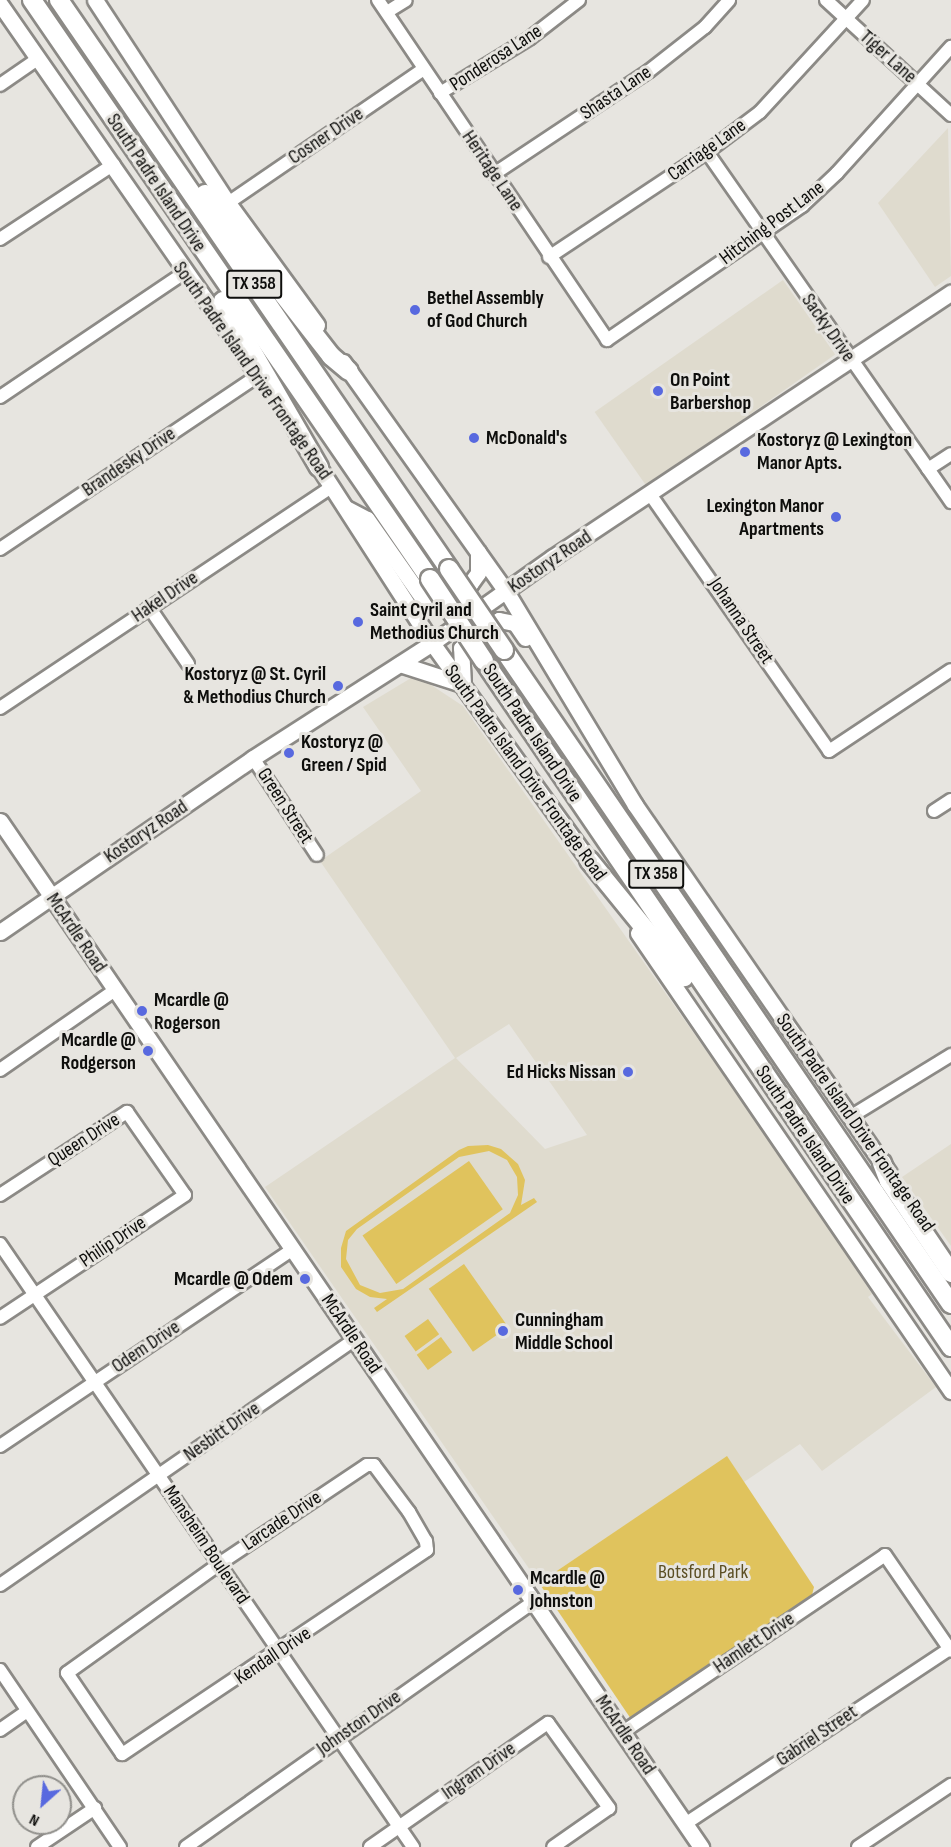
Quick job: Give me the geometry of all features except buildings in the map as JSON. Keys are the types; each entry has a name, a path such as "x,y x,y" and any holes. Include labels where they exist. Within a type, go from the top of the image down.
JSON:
{"highway":[{"name":"South Padre Island Drive","path":"32,0 163,195 430,579 803,1133 951,1347"},
{"name":"South Padre Island Drive","path":"59,0 951,1304"},
{"path":"135,109 245,242 331,356 349,371"},
{"path":"163,195 319,467"},
{"path":"589,860 663,950 803,1133"},
{"path":"882,1163 889,1181 951,1273"}],"main road":[{"name":"South Padre Island Drive Frontage Road","path":"95,0 228,203 506,591 583,715 635,805 951,1261"},
{"name":"South Padre Island Drive Frontage Road","path":"0,4 114,164 184,273 259,375 432,643 589,860 951,1391"},
{"name":"Kostoryz Road","path":"0,932 253,758 432,643 951,293"},
{"path":"345,508 367,519 423,599 433,603 470,584 478,573 478,552"},
{"path":"463,686 461,648 499,620 515,623 583,715"},
{"path":"400,664 453,678 463,686"},
{"name":"McArdle Road","path":"0,822 701,1847"}],"street":[{"name":"Heritage Lane","path":"378,0 607,340"},
{"path":"387,12 406,0"},
{"name":"Ponderosa Lane","path":"440,93 530,38 579,0"},
{"name":"Shasta Lane","path":"494,174 649,71 705,27 729,0"},
{"name":"Tiger Lane","path":"826,0 951,115"},
{"name":"Carriage Lane","path":"549,257 707,152 760,112 863,0"},
{"name":"Hitching Post Lane","path":"607,340 763,234 837,173 951,47"},
{"path":"0,85 39,58"},
{"name":"Cosner Drive","path":"228,203 424,69"},
{"name":"Sacky Drive","path":"707,152 951,502"},
{"path":"0,239 114,164"},
{"path":"0,397 184,273"},
{"name":"Brandesky Drive","path":"0,549 259,375"},
{"path":"928,469 951,454"},
{"name":"Hakel Drive","path":"0,708 332,487"},
{"name":"Johanna Street","path":"650,494 829,751 951,670"},
{"path":"149,607 188,664"},
{"name":"Green Street","path":"253,758 317,855"},
{"path":"934,811 951,800"},
{"path":"0,1070 115,990"},
{"path":"850,1117 951,1055"},
{"name":"Queen Drive","path":"0,1195 127,1112 156,1153"},
{"name":"Philip Drive","path":"0,1318 185,1195 156,1153"},
{"name":"Mansheim Boulevard","path":"0,1244 413,1847"},
{"name":"Odem Drive","path":"0,1446 292,1249"},
{"name":"Nesbitt Drive","path":"0,1585 354,1340"},
{"name":"Larcade Drive","path":"94,1713 67,1673 219,1564 371,1464 409,1512"},
{"name":"Kendall Drive","path":"94,1713 122,1754 279,1652 427,1550 426,1541 409,1512"},
{"name":"Hamlett Drive","path":"623,1732 885,1555 950,1650"},
{"name":"Johnston Drive","path":"186,1847 533,1602"},
{"name":"Gabriel Street","path":"685,1824 950,1650"},
{"path":"0,1670 120,1847"},
{"path":"0,1730 27,1711"},
{"name":"Ingram Drive","path":"370,1847 548,1723 578,1761 609,1808 553,1847"},
{"path":"858,1847 951,1785"},
{"path":"38,1847 95,1808"}],"shaded area":[{"path":"948,128 951,276 935,287 878,203"},
{"path":"783,280 835,355 647,486 595,412"},
{"path":"416,675 463,706 803,1188 872,1294 868,1297 936,1387 822,1471 800,1444 744,1482 727,1457 539,1583 265,1187 455,1058 320,861 421,791 363,707","holes":["509,1024 587,1135 545,1149 456,1058"]},
{"path":"951,1144 951,1246 902,1177"}],"green space":[{"path":"488,1145 501,1149 518,1164 525,1180 521,1205 534,1198 537,1202 377,1312 374,1308 387,1299 370,1297 356,1289 341,1267 341,1248 346,1231 459,1150 468,1146","holes":["489,1151 507,1160 517,1177 518,1195 510,1213 403,1289 380,1293 360,1285 346,1259 348,1240 357,1229 459,1157"]},
{"path":"469,1161 503,1209 396,1284 363,1236"},
{"path":"464,1264 508,1327 473,1352 429,1289"},
{"path":"428,1319 439,1334 416,1351 405,1336"},
{"path":"441,1337 452,1352 428,1370 417,1355"},
{"name":"Botsford Park","path":"727,1456 814,1587 812,1595 631,1719 539,1583"}],"place":[{"name":"Bethel Assembly of God Church","path":"415,310"},
{"name":"On Point Barbershop","path":"658,391"},
{"name":"McDonald's","path":"474,438"},
{"name":"Kostoryz @ Lexington Manor Apts.","path":"745,452"},
{"name":"Lexington Manor Apartments","path":"836,517"},
{"name":"Saint Cyril and Methodius Church","path":"358,622"},
{"name":"Kostoryz @ St. Cyril & Methodius Church","path":"338,686"},
{"name":"Kostoryz @ Green / Spid","path":"289,753"},
{"name":"Mcardle @ Rogerson","path":"142,1011"},
{"name":"Mcardle @ Rodgerson","path":"148,1051"},
{"name":"Ed Hicks Nissan","path":"628,1072"},
{"name":"Mcardle @ Odem","path":"305,1279"},
{"name":"Cunningham Middle School","path":"503,1331"},
{"name":"Mcardle @ Johnston","path":"518,1590"}]}
